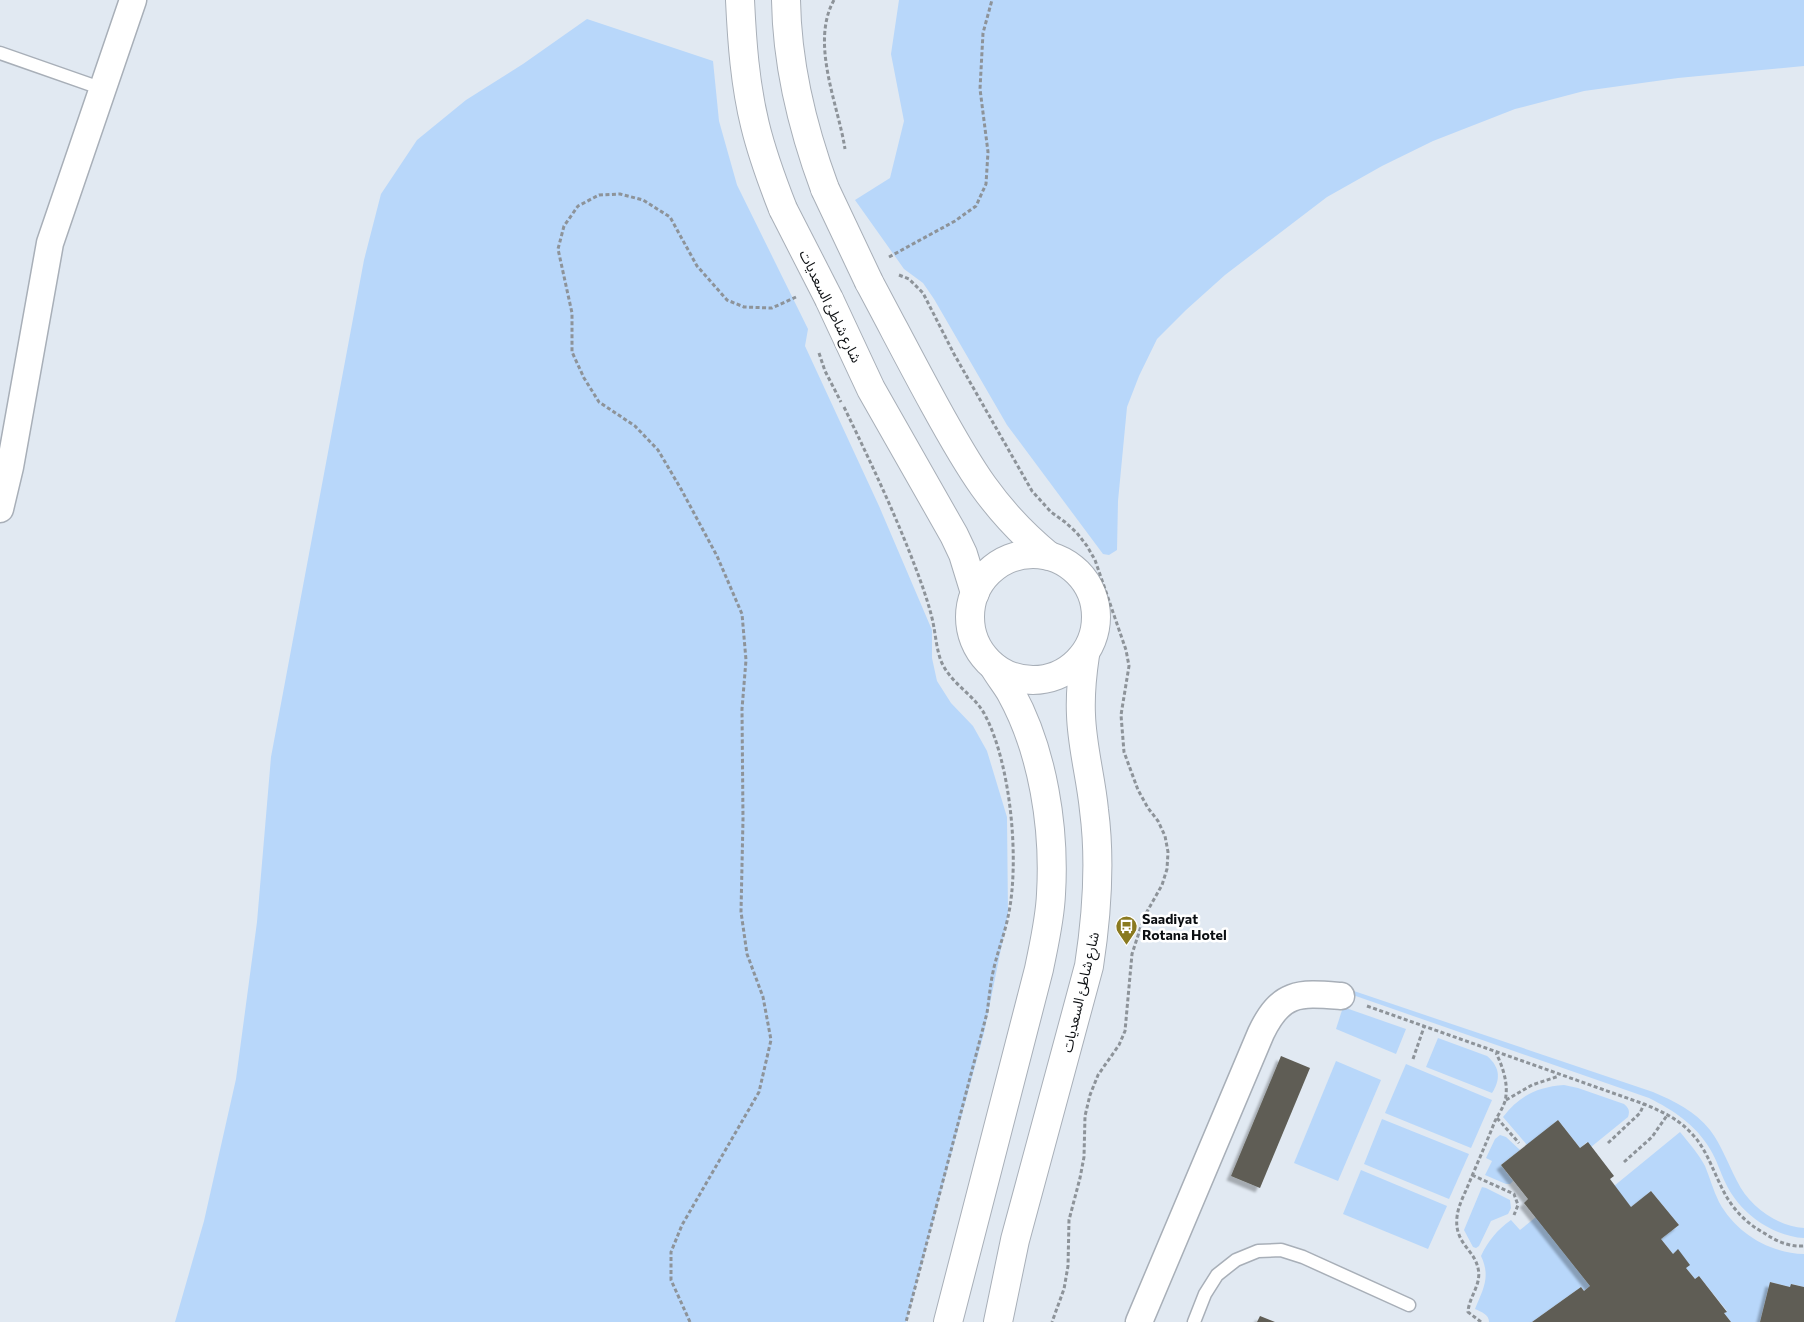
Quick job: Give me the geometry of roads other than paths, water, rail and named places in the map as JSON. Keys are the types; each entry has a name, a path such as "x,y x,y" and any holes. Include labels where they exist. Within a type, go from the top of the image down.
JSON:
{"street":[{"path":"0,509 10,467 50,243 133,0"},
{"name":"شارع شاطئ السعديات","path":"740,0 746,75 755,126 767,168 783,209 829,299 871,389 954,536 963,554 975,593"},
{"path":"786,0 790,65 798,107 825,189 869,282 939,414 977,479 1010,520 1049,556"},
{"path":"948,1322 1039,969 1047,932 1051,895 1052,858 1049,820 1043,783 1023,719 1010,692 994,667 980,652 972,633 970,613 975,593 984,578 997,565 1013,557 1031,554 1049,556 1068,564 1083,578 1093,595 1097,616 1094,636 1085,654 1070,669 1052,678 1032,681 1011,677 994,667"},
{"name":"شارع شاطئ السعديات","path":"998,1322 1015,1240 1089,966 1095,927 1098,849 1080,717 1081,681 1085,654"},
{"path":"1139,1322 1261,1033 1272,1012 1290,998 1301,994 1341,996"}],"lane":[{"path":"0,53 103,89"},
{"path":"1194,1322 1204,1294 1217,1274 1236,1260 1258,1251 1281,1250 1303,1257 1408,1305"}],"place":[{"name":"Saadiyat Rotana Hotel","path":"1126,945"}]}
